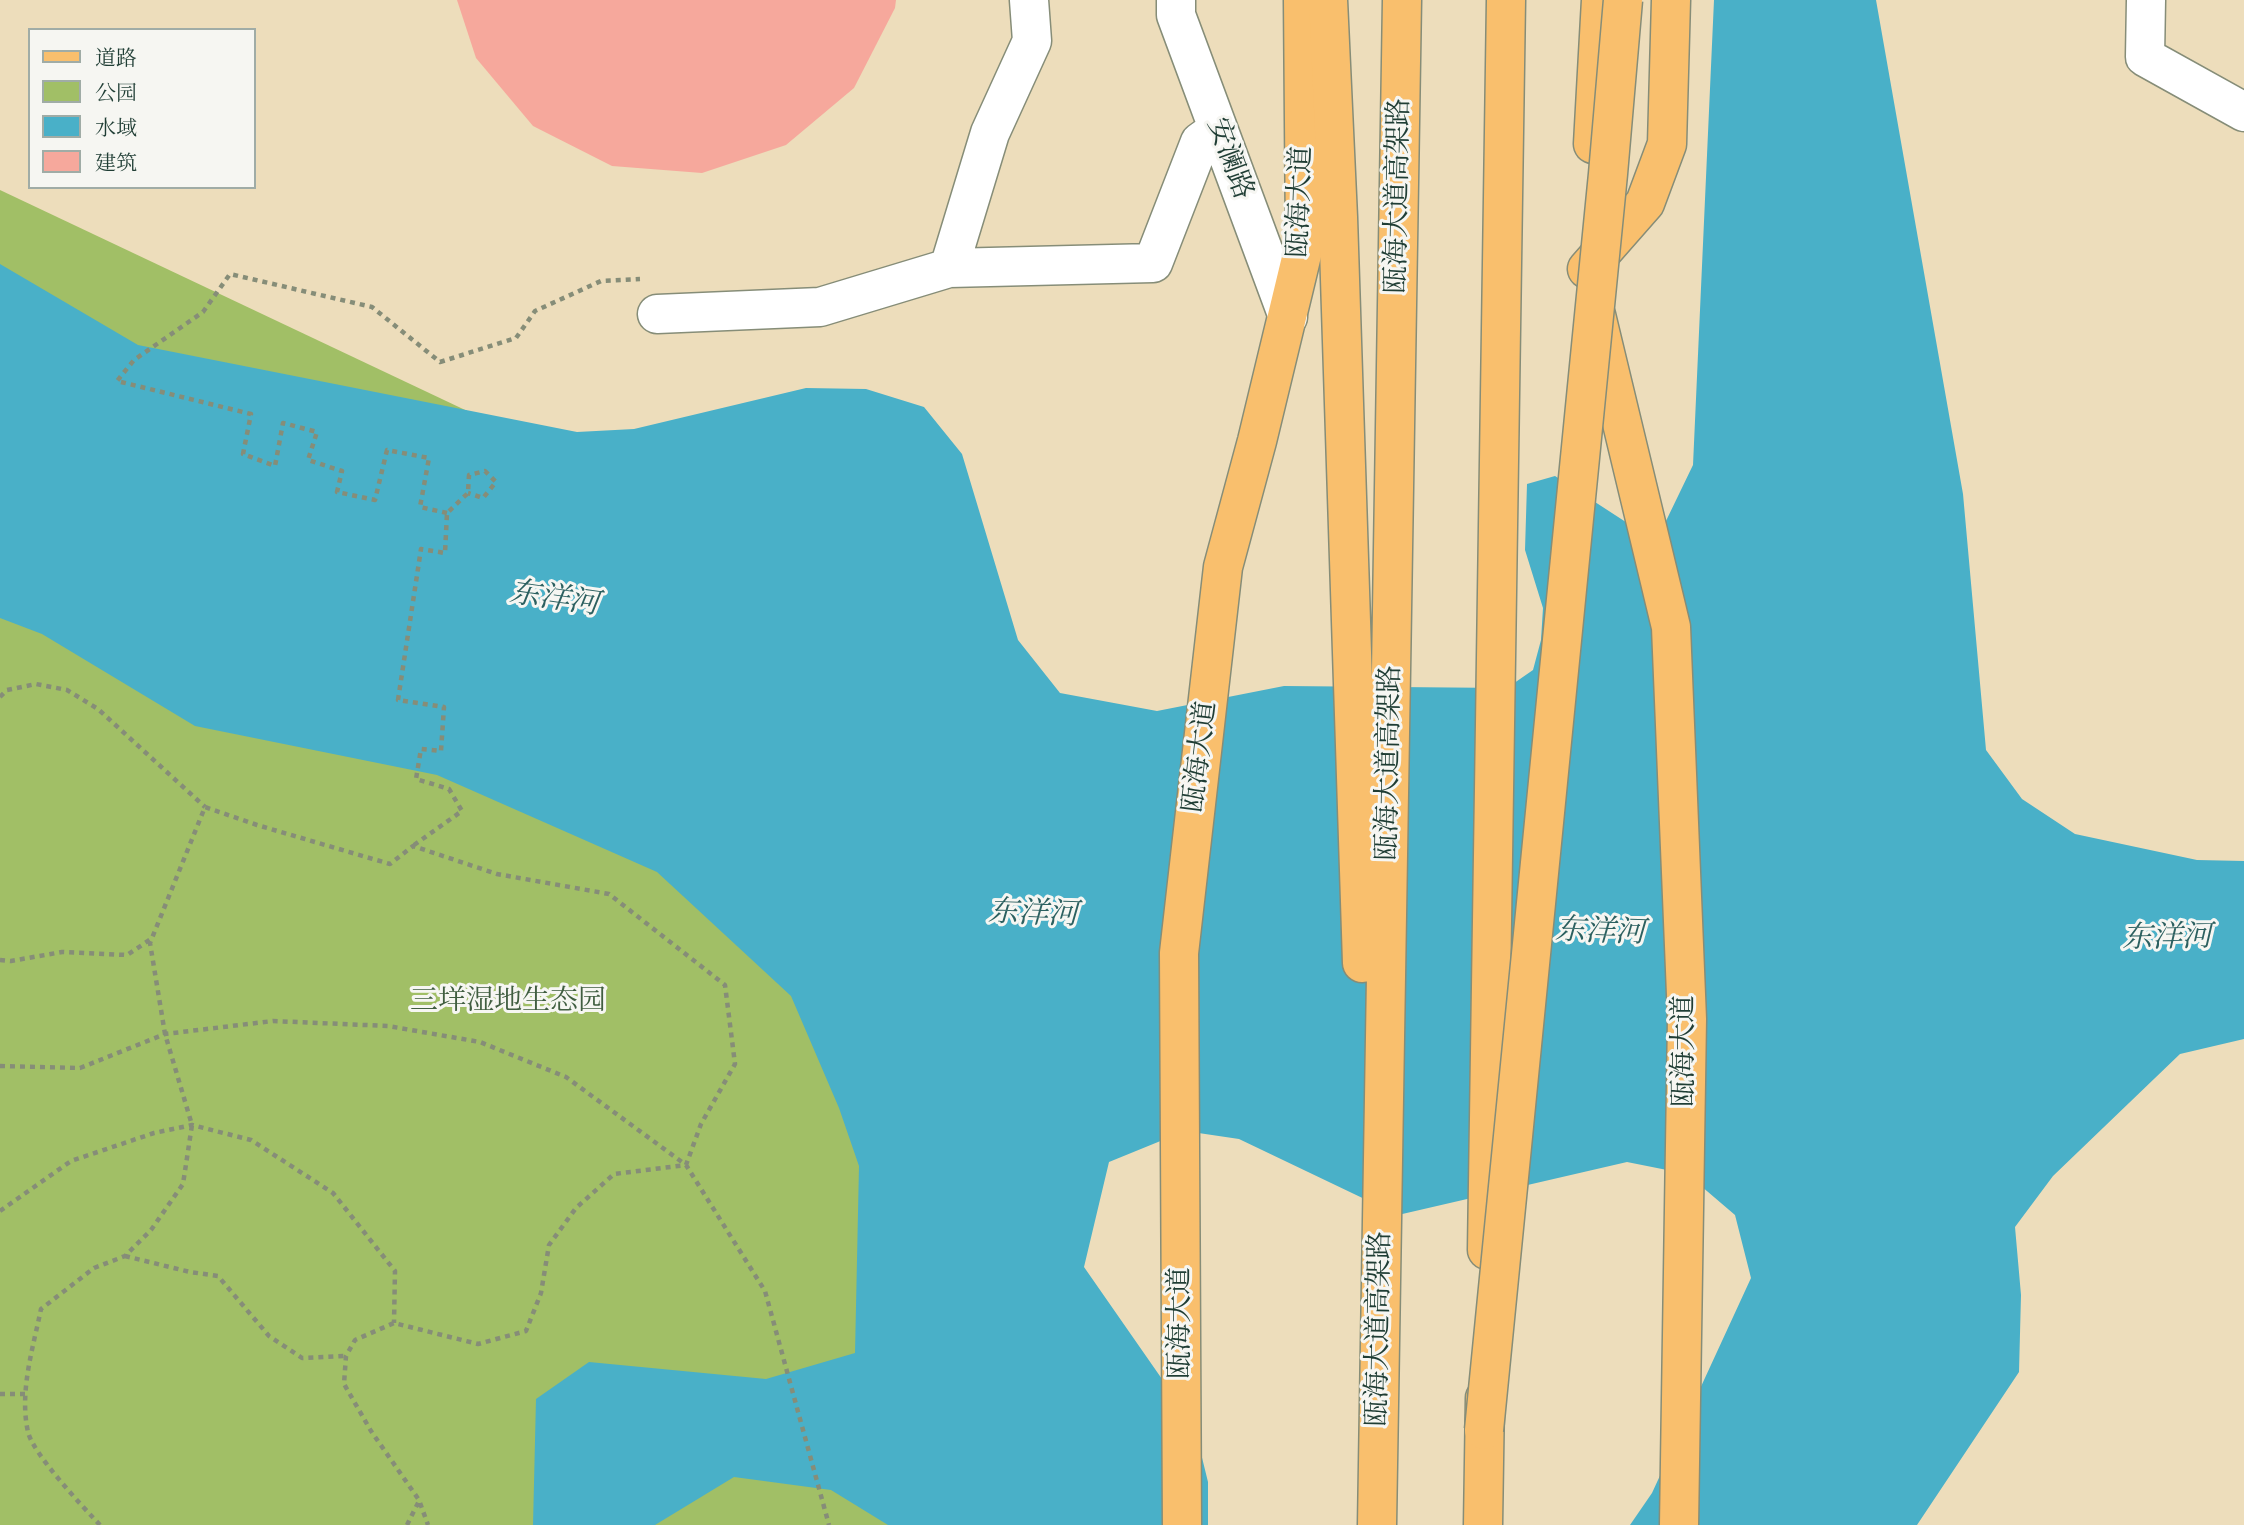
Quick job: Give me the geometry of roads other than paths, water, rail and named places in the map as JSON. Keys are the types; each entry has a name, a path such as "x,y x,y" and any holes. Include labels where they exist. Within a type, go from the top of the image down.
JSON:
{"main road":[{"name":"瓯海大道","path":"1182,1525 1178,953 1223,567 1257,441 1305,242 1303,0"},
{"path":"1328,0 1339,245 1378,1437"},
{"path":"1483,1525 1506,0"},
{"path":"1504,98 1519,0"},
{"name":"瓯海大道","path":"1601,0 1585,271 1671,627 1687,1019 1679,1525"},
{"path":"1484,1430 1623,0"},
{"path":"1585,271 1645,203 1667,144 1671,0"},
{"name":"瓯海大道高架路","path":"1377,1525 1398,11"}],"street":[{"path":"949,268 990,132 1032,41 1029,0"},
{"name":"安澜路","path":"1176,0 1176,15 1287,317"},
{"path":"2146,0 2145,57 2244,112"},
{"path":"657,314 820,307 949,268 1153,263 1200,142 1218,129"}],"water":[{"name":"东洋河","path":"1714,0 1876,0 1963,494 1986,750 2022,799 2075,834 2197,860 2244,861 2244,1039 2180,1054 2053,1176 2015,1227 2021,1295 2019,1372 1917,1525 1630,1525 1652,1493 1751,1278 1735,1215 1687,1174 1627,1162 1398,1215 1239,1139 1185,1131 1109,1162 1084,1267 1194,1425 1208,1482 1208,1525 888,1525 831,1490 734,1477 655,1525 533,1525 536,1399 589,1362 766,1379 855,1353 859,1166 839,1108 791,996 657,872 437,775 195,726 42,634 0,618 0,264 138,345 577,432 634,429 806,388 866,389 924,407 962,454 1018,640 1060,693 1157,711 1284,686 1507,688 1533,670 1541,640 1543,608 1525,550 1527,484 1555,476 1635,528 1665,523 1693,465"}],"park label":[{"name":"三垟湿地生态园","path":"508,1002"}]}
